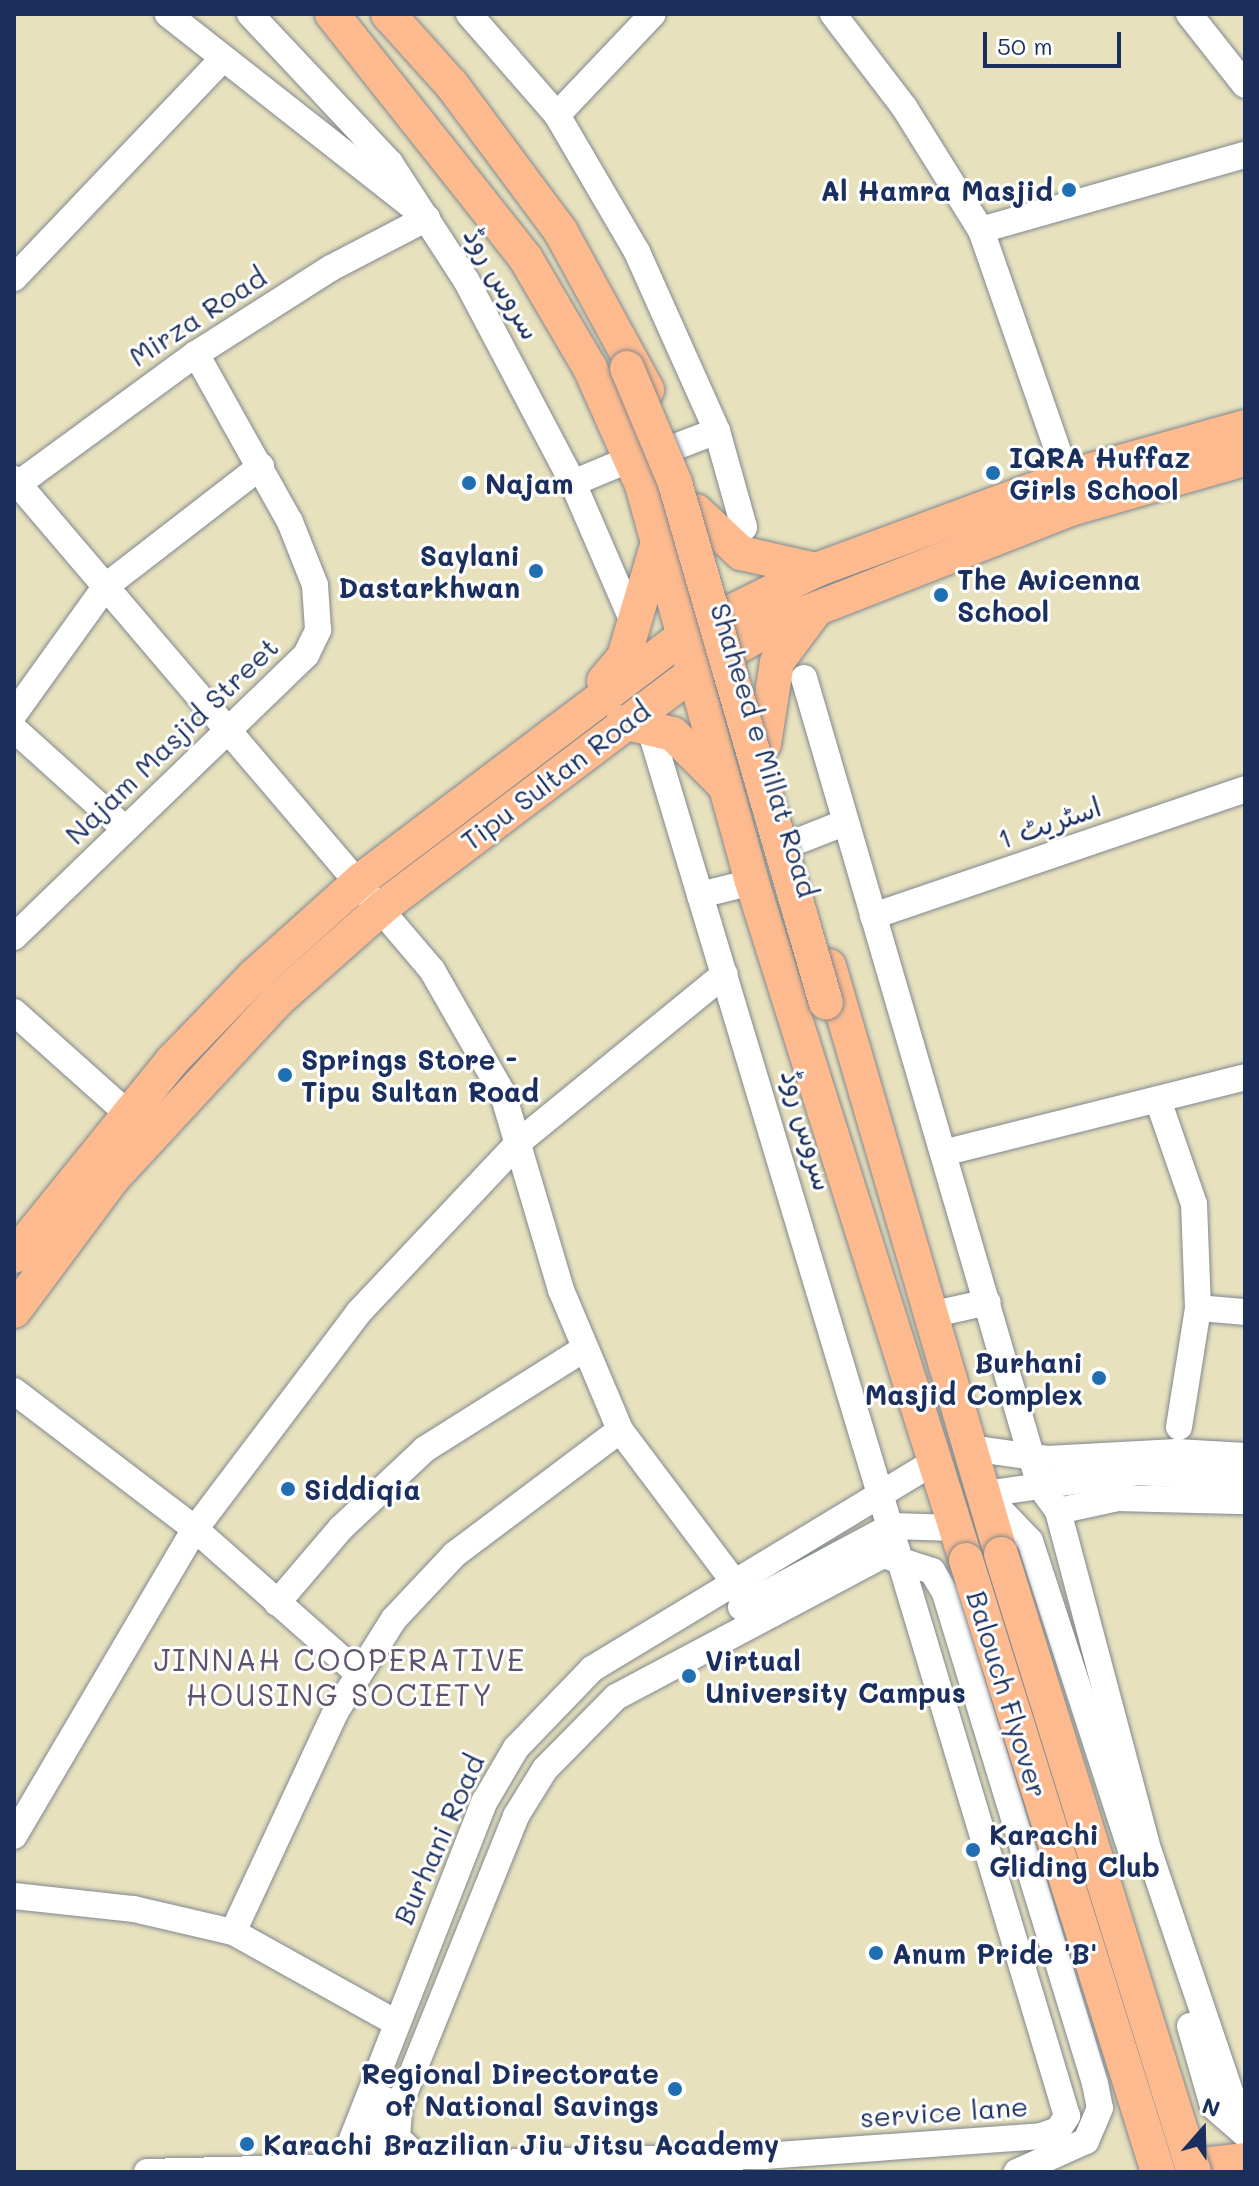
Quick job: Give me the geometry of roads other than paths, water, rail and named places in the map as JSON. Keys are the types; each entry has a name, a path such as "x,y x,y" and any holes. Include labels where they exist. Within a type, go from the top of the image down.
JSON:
{"highway":[{"path":"1164,2172 1245,2163"}],"main road":[{"name":"Shaheed e Millat Road","path":"332,14 526,259 590,368 630,459 659,538 698,669 725,786 752,882 938,1477"},
{"path":"348,14 482,174 617,373"},
{"path":"366,14 533,210 617,373 815,1005 916,1306 932,1322"},
{"name":"Shaheed e Millat Road","path":"388,14 472,110 561,232 675,447 752,699 1001,1554"},
{"name":"Tipu Sultan Road","path":"15,1254 127,1113 254,976 361,880 589,700 682,620 721,599 816,570 1067,477 1245,427"},
{"name":"Tipu Sultan Road","path":"14,1311 114,1177 279,999 384,906 636,724 698,669 736,646 817,608 1074,508 1245,459"},
{"path":"696,511 741,553 816,570"},
{"path":"589,700 624,657 659,538"},
{"path":"764,744 777,662 817,608"},
{"path":"710,718 719,702 752,699"},
{"path":"636,724 673,734 725,786"},
{"path":"815,1005 894,1308 891,1328"},
{"name":"Balouch Flyover","path":"938,1477 1158,2172"},
{"name":"Balouch Flyover","path":"1001,1554 1194,2172"}],"street":[{"path":"168,14 221,61 427,218"},
{"name":"سروس روڈ","path":"250,14 390,163 427,218 573,483 635,626"},
{"path":"469,14 557,115 637,252 717,431 744,527"},
{"path":"557,115 653,14"},
{"path":"833,14 904,107 981,230 1067,477"},
{"path":"1189,14 1245,85"},
{"path":"14,278 221,61"},
{"path":"981,230 1245,155"},
{"name":"Mirza Road","path":"15,483 196,354 331,268 427,218"},
{"name":"Najam Masjid Street","path":"14,937 227,725 306,655 318,630 315,585 261,466 196,354"},
{"path":"675,447 717,431"},
{"path":"573,483 630,459"},
{"path":"14,714 106,586 261,466"},
{"path":"15,483 384,906 475,1036 520,1141 582,1350 620,1430 735,1583"},
{"path":"804,678 844,823 947,1152 1040,1486 1058,1511 1149,1852 1233,2100 1245,2114"},
{"name":"سروس روڈ","path":"636,724 700,895 900,1555"},
{"path":"14,729 124,828"},
{"name":"اسٹریٹ 1","path":"873,916 1245,789"},
{"path":"793,843 844,823"},
{"path":"700,895 752,882"},
{"path":"14,1836 195,1529 359,1312 520,1141 725,974"},
{"path":"14,1012 127,1113"},
{"path":"947,1152 1159,1103 1245,1077"},
{"path":"1159,1103 1194,1204 1198,1308 1179,1427"},
{"path":"932,1322 988,1302"},
{"path":"1198,1308 1245,1312"},
{"path":"277,1603 341,1528 425,1449 582,1350"},
{"path":"14,1391 195,1529 358,1673"},
{"path":"233,1932 358,1673 394,1619 455,1554 620,1430"},
{"path":"970,1448 1034,1459 1245,1456"},
{"path":"985,1494 1138,1472 1245,1478"},
{"name":"Burhani Road","path":"342,2165 393,2021 485,1801 516,1748 592,1669 880,1496 938,1477"},
{"path":"985,1494 1030,1541 1194,2038 1213,2106 1245,2134"},
{"path":"1058,1511 1118,1498 1245,1501"},
{"path":"892,1526 955,1528"},
{"name":"Burhani Road","path":"374,2168 388,2092 505,1811 533,1762 605,1686 892,1526"},
{"path":"429,2170 397,2138 399,2106 516,1816 545,1769 616,1697 862,1560 900,1555 932,1571 1100,2108 1097,2125 1072,2151 1017,2172"},
{"name":"service lane","path":"147,2172 342,2165 429,2170 470,2160 780,2155 1041,2136 1064,2125 1067,2105 1011,1944 900,1555"},
{"path":"14,1896 134,1909 233,1932 393,2021"},
{"path":"1086,2058 1194,2038"}],"place":[{"name":"Al Hamra Masjid","path":"1069,190"},
{"name":"IQRA Huffaz Girls School","path":"993,473"},
{"name":"Najam","path":"469,483"},
{"name":"Saylani Dastarkhwan","path":"536,571"},
{"name":"The Avicenna School","path":"941,595"},
{"name":"Springs Store - Tipu Sultan Road","path":"285,1075"},
{"name":"Burhani Masjid Complex","path":"1099,1378"},
{"name":"Siddiqia","path":"288,1489"},
{"name":"Virtual University Campus","path":"689,1676"},
{"name":"Karachi Gliding Club","path":"973,1850"},
{"name":"Anum Pride 'B'","path":"876,1953"},
{"name":"Regional Directorate of National Savings","path":"675,2089"},
{"name":"Karachi Brazilian Jiu Jitsu Academy","path":"247,2144"}],"district":[{"name":"JINNAH COOPERATIVE HOUSING SOCIETY","path":"340,1676"}]}
